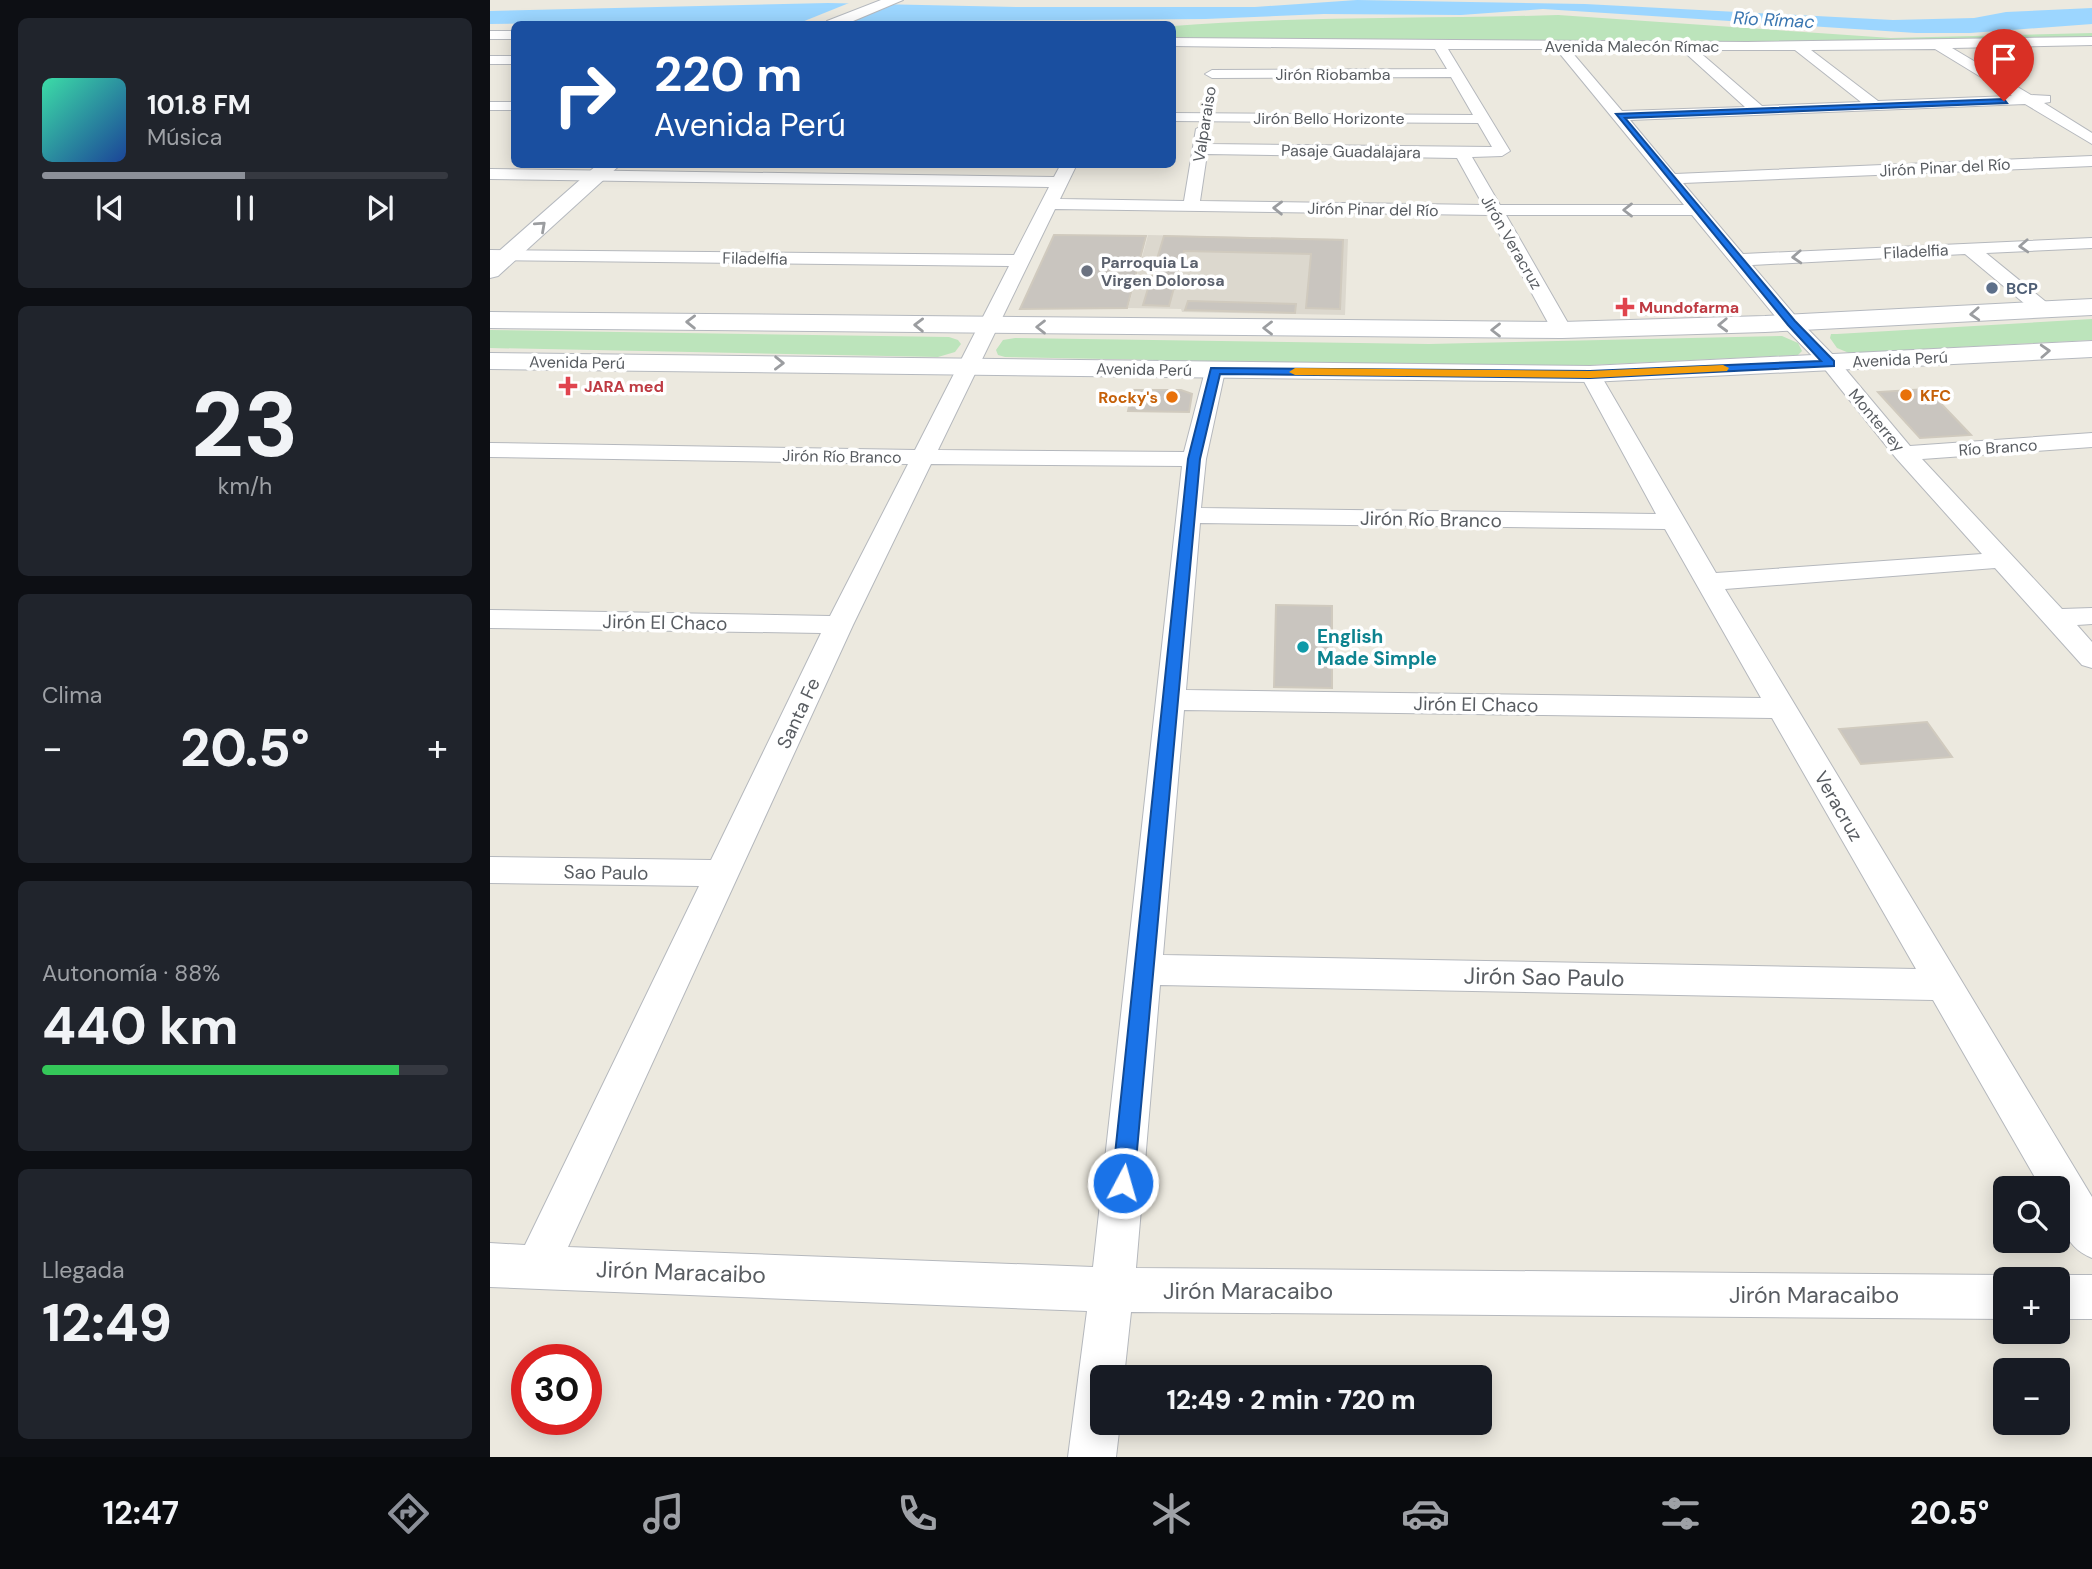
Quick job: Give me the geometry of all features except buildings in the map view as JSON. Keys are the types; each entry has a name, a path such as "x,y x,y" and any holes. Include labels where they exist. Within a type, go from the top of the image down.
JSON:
{"main road":[{"path":"828,21 865,0"},
{"path":"829,21 895,0"},
{"path":"490,271 496,252 604,170"},
{"path":"490,320 1562,330 1791,323 2092,307"},
{"name":"Avenida Perú","path":"490,361 1590,374 2092,349"}],"street":[{"path":"490,35 511,35"},
{"name":"Avenida Malecón Rímac","path":"1176,45 1213,69 1439,45 1940,46 2092,41"},
{"path":"1439,45 1485,119"},
{"path":"1958,45 2092,139"},
{"name":"Monterrey","path":"1560,46 1791,323 1830,363 1905,453 2092,659"},
{"path":"1798,46 1875,106"},
{"path":"1940,46 2038,100 2088,122"},
{"path":"1686,47 1759,111"},
{"path":"490,60 511,60"},
{"name":"Jirón Riobamba","path":"1213,69 1455,74"},
{"name":"Valparaiso","path":"1191,207 1213,69"},
{"path":"1619,116 2038,100"},
{"path":"490,106 511,106"},
{"name":"Jirón Bello Horizonte","path":"1176,117 1485,119"},
{"name":"Pasaje Guadalajara","path":"1200,149 1462,153 1502,151 1485,119"},
{"name":"Jirón Veracruz","path":"1462,153 1562,330"},
{"name":"Jirón Pinar del Río","path":"1672,179 2092,161"},
{"name":"Santa Fe","path":"537,1266 920,457 970,365 1067,168"},
{"path":"490,173 545,169 1059,182"},
{"name":"Jirón Pinar del Río","path":"1049,204 1494,210 1697,209"},
{"name":"Filadelfia","path":"1739,260 2092,243"},
{"path":"1969,249 2044,310"},
{"name":"Filadelfia","path":"496,252 1021,261"},
{"path":"1092,1457 1112,1290 1194,459 1215,371"},
{"name":"Veracruz","path":"1590,374 1673,522 2092,1237"},
{"name":"Río Branco","path":"1905,453 2092,440"},
{"name":"Jirón Río Branco","path":"490,450 1194,459"},
{"name":"Jirón Río Branco","path":"1189,515 1673,522"},
{"path":"1708,582 2001,560"},
{"path":"2055,618 2092,615"},
{"name":"Jirón El Chaco","path":"490,619 839,625"},
{"name":"Jirón El Chaco","path":"1170,700 1782,708"},
{"name":"Sao Paulo","path":"490,870 723,873"},
{"name":"Jirón Sao Paulo","path":"1144,970 1944,985"},
{"name":"Jirón Maracaibo","path":"490,1265 1112,1290 1993,1297"},
{"path":"2070,1297 2092,1297"}],"shaded area":[{"path":"1148,235 1348,239 1345,315 1182,312 1181,309 1128,308"}],"green space":[{"path":"1558,15 1891,38 2092,33 2092,40 1942,44 1176,39 1176,26 1317,19"},
{"path":"2092,319 2092,340 1849,353 1837,348 1830,338 1831,334"},
{"path":"490,330 949,337 961,344 955,352 938,357 490,348"},
{"path":"1782,336 1798,343 1802,351 1798,355 1592,365 1470,366 1005,357 998,355 996,350 1003,340 1015,338 1429,344"}],"water":[{"name":"Río Rímac","path":"1357,0 1585,4 1893,20 1974,18 2006,12 2092,8 2092,24 1970,33 1916,33 1543,9 1461,15 1324,14 1205,19 511,21 511,24 490,24 490,11 828,3 1016,7 1255,7"}],"pier":[{"path":"854,1 894,2 850,21 804,21"}],"slow traffic":[{"path":"1295,372 1590,374 1723,368"}],"place":[{"name":"Parroquia La Virgen Dolorosa","path":"1087,271"},
{"name":"BCP","path":"1992,288"},
{"name":"Mundofarma","path":"1625,307"},
{"name":"JARA med","path":"568,386"},
{"name":"KFC","path":"1906,395"},
{"name":"Rocky's","path":"1172,397"},
{"name":"English Made Simple","path":"1303,647"}],"route":[{"path":"1123,1183 1194,459 1215,371 1590,374 1830,363 1791,323 1619,116 2004,101"}]}
